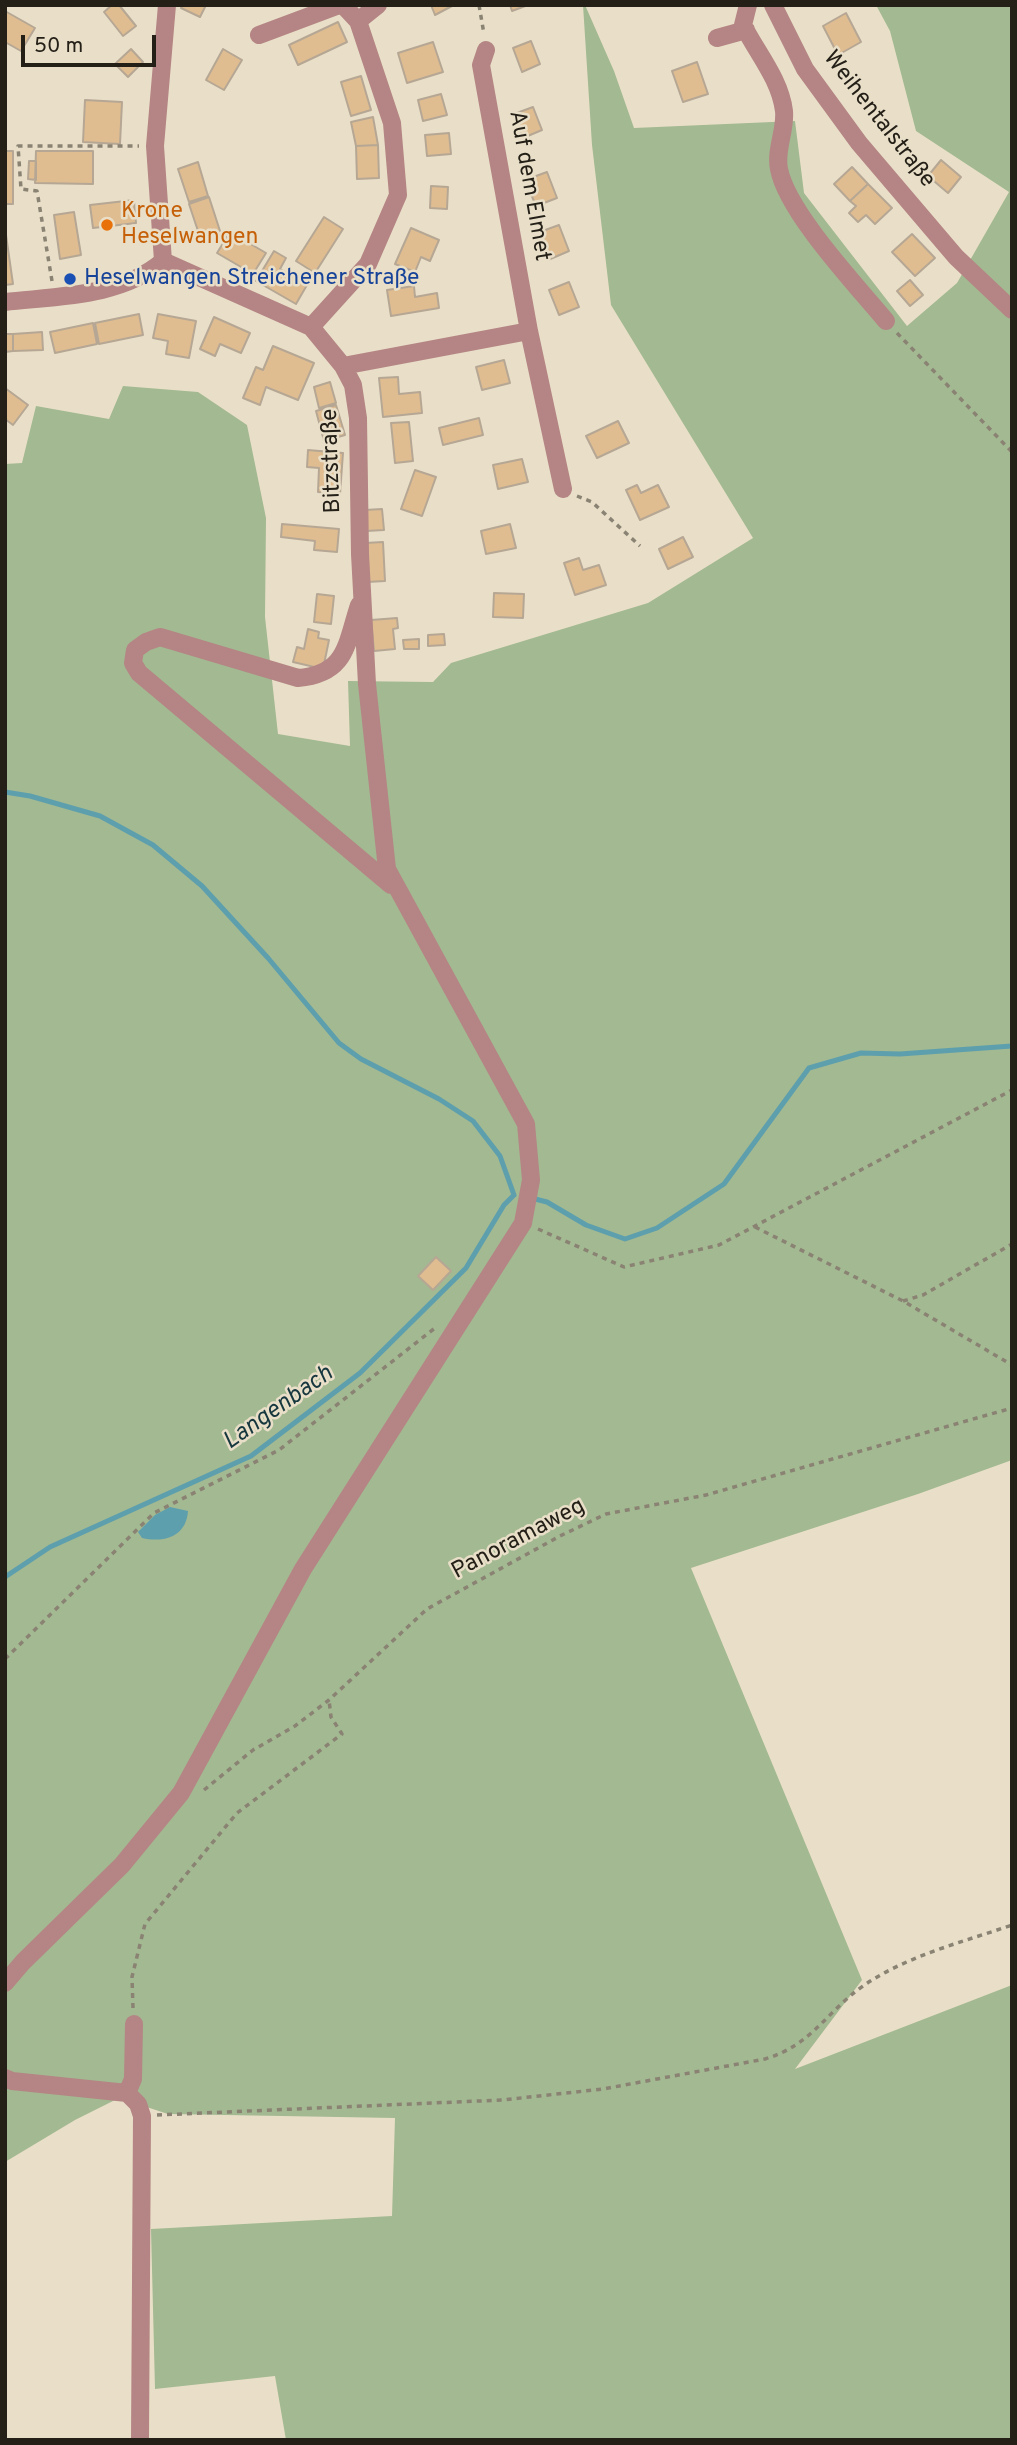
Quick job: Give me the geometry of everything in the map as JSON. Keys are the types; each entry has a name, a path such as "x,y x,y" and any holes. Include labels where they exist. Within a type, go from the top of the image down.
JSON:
{"street":[{"path":"5,302 118,287 148,274 163,261 155,146 167,5"},
{"path":"259,35 341,5 358,21 392,123 398,195 368,264 311,327"},
{"path":"358,21 379,5"},
{"path":"748,5 743,25 779,92 784,114 779,142 779,170 792,202 886,321"},
{"name":"Weihentalstraße","path":"774,5 805,69 851,133 956,257 1012,310"},
{"path":"717,38 746,30"},
{"name":"Auf dem Elmet","path":"486,50 481,65 529,331 563,489"},
{"name":"Bitzstraße","path":"163,261 311,327 343,366 353,385 358,418 367,684 387,869 526,1124 531,1180 524,1220"},
{"path":"343,366 529,331"},
{"path":"362,595 340,661 327,673 298,678 160,637 135,650 133,663 139,673 400,892"},
{"path":"5,1983 23,1962 122,1866 181,1793 303,1569 524,1220"},
{"path":"127,2093 133,2079 134,2024"},
{"path":"5,2078 12,2081 127,2093 138,2104 142,2116 140,2440"}],"path":[{"path":"479,5 486,50"},
{"path":"54,296 37,191 21,189 18,146 155,146"},
{"path":"886,321 1012,452"},
{"path":"563,489 592,502 640,546"},
{"path":"524,1220 624,1267 719,1245 1012,1090"},
{"path":"754,1227 903,1301 1012,1365"},
{"path":"903,1301 923,1295 1012,1244"},
{"path":"5,1659 154,1513 279,1450 435,1328 443,1318"},
{"name":"Panoramaweg","path":"181,1793 200,1792 253,1750 295,1726 329,1700 427,1609 559,1536 606,1514 706,1495 1012,1408"},
{"path":"134,2024 132,1977 145,1924 237,1813 342,1734 331,1717 329,1700"},
{"path":"142,2116 502,2100 603,2089 765,2059 783,2054 801,2043 862,1987 900,1965 1012,1925"}],"green space":[{"path":"583,5 614,71 634,128 795,121 804,193 907,326 957,283 1009,192 916,131 890,31 876,5 1012,5 1012,1460 918,1494 691,1568 862,1980 795,2069 1012,1985 1012,2440 286,2440 275,2376 155,2389 151,2229 392,2216 395,2118 168,2114 119,2098 75,2120 5,2162 5,464 22,463 36,406 109,419 123,386 198,392 247,425 266,518 265,617 278,734 350,746 348,681 433,682 451,663 648,603 753,538 611,305 592,145"}],"water":[{"path":"170,1507 188,1511 183,1527 166,1539 142,1538 138,1532 155,1515"}],"building":[{"path":"112,5 119,5 136,26 123,36 104,12"},
{"path":"183,5 206,5 200,17 181,8"},
{"path":"431,5 451,5 452,6 435,15"},
{"path":"510,5 528,5 512,11"},
{"path":"5,11 35,28 21,51 5,42"},
{"path":"846,13 861,42 838,55 823,26"},
{"path":"338,22 347,42 298,65 289,45"},
{"path":"531,41 540,64 522,72 513,48"},
{"path":"433,42 443,72 407,83 398,53"},
{"path":"131,49 143,62 128,77 115,64"},
{"path":"223,49 242,60 224,90 206,80"},
{"path":"697,62 708,94 683,102 672,71"},
{"path":"361,76 371,110 351,116 341,82"},
{"path":"441,94 447,115 423,121 418,100"},
{"path":"85,100 122,102 120,144 83,142"},
{"path":"533,107 542,130 523,138 514,114"},
{"path":"373,117 378,145 356,146 351,122"},
{"path":"449,133 451,154 427,156 425,135"},
{"path":"378,145 379,178 357,179 356,146"},
{"path":"5,151 13,151 13,204 5,204"},
{"path":"36,151 93,151 93,184 35,183"},
{"path":"941,160 961,177 948,193 928,176"},
{"path":"29,161 36,161 36,180 28,179"},
{"path":"198,162 208,196 189,202 178,169"},
{"path":"852,167 868,184 850,201 834,184"},
{"path":"547,172 557,198 536,206 525,180"},
{"path":"868,184 892,208 875,224 866,215 858,222 849,213 856,206 850,201"},
{"path":"431,186 448,187 447,209 430,208"},
{"path":"209,197 220,231 200,237 189,204"},
{"path":"134,200 136,223 93,228 90,205"},
{"path":"74,212 81,255 60,259 54,215"},
{"path":"324,217 343,229 315,273 296,261"},
{"path":"559,225 569,251 548,260 537,233"},
{"path":"5,228 13,284 5,285"},
{"path":"411,228 439,240 430,261 421,257 415,272 395,264"},
{"path":"230,232 266,253 253,274 217,253"},
{"path":"912,234 935,258 915,276 892,252"},
{"path":"274,251 286,258 280,269 307,285 296,304 256,281"},
{"path":"910,280 923,295 910,306 897,291"},
{"path":"569,282 579,307 559,315 549,290"},
{"path":"414,286 415,297 437,293 439,308 391,316 387,290"},
{"path":"139,314 143,335 99,344 95,323"},
{"path":"158,314 196,321 189,358 166,354 168,341 153,338"},
{"path":"214,317 250,333 241,353 220,344 215,356 200,349"},
{"path":"93,323 97,344 55,353 50,332"},
{"path":"42,332 43,350 13,351 13,334"},
{"path":"5,334 13,334 13,351 5,352"},
{"path":"273,346 314,363 298,400 266,387 260,405 243,398 256,367 263,370"},
{"path":"504,360 510,383 482,390 476,367"},
{"path":"398,377 399,394 420,392 422,413 383,417 379,378"},
{"path":"330,382 336,403 319,408 314,387"},
{"path":"5,388 28,405 13,425 5,419"},
{"path":"336,405 345,435 324,441 316,411"},
{"path":"479,418 483,435 443,445 439,428"},
{"path":"618,421 629,443 597,458 586,436"},
{"path":"409,422 413,461 395,463 391,423"},
{"path":"308,450 343,453 340,494 318,492 319,468 307,467"},
{"path":"522,459 528,482 498,489 493,465"},
{"path":"415,470 436,477 422,516 401,509"},
{"path":"637,485 641,493 658,485 669,507 640,520 626,490"},
{"path":"382,509 384,530 366,531 365,510"},
{"path":"282,524 339,529 337,552 314,550 315,541 281,537"},
{"path":"510,524 516,548 486,554 481,531"},
{"path":"683,537 693,557 668,569 659,549"},
{"path":"383,542 385,581 367,582 365,543"},
{"path":"579,558 583,570 599,565 606,585 575,595 564,563"},
{"path":"494,593 524,594 523,618 493,617"},
{"path":"317,594 334,596 331,624 314,622"},
{"path":"397,618 398,628 393,629 395,649 374,651 371,620"},
{"path":"308,629 319,632 318,638 329,640 323,669 293,662 297,647 304,649"},
{"path":"444,634 445,645 428,646 428,635"},
{"path":"419,639 419,649 404,649 403,640"},
{"path":"436,1257 451,1271 433,1290 418,1276"}],"waterway":[{"path":"5,792 30,796 100,816 153,845 202,886 268,958 339,1043 361,1059 439,1099 473,1121 500,1156 514,1195"},
{"path":"531,1198 547,1202 586,1225 625,1239 657,1228 724,1184 809,1068 861,1053 900,1054 1012,1046"},
{"name":"Langenbach","path":"5,1577 50,1547 251,1456 360,1373 466,1268 504,1205 514,1195"}],"place":[{"name":"Krone Heselwangen","path":"107,225"},
{"name":"Heselwangen Streichener Straße","path":"70,279"}]}
